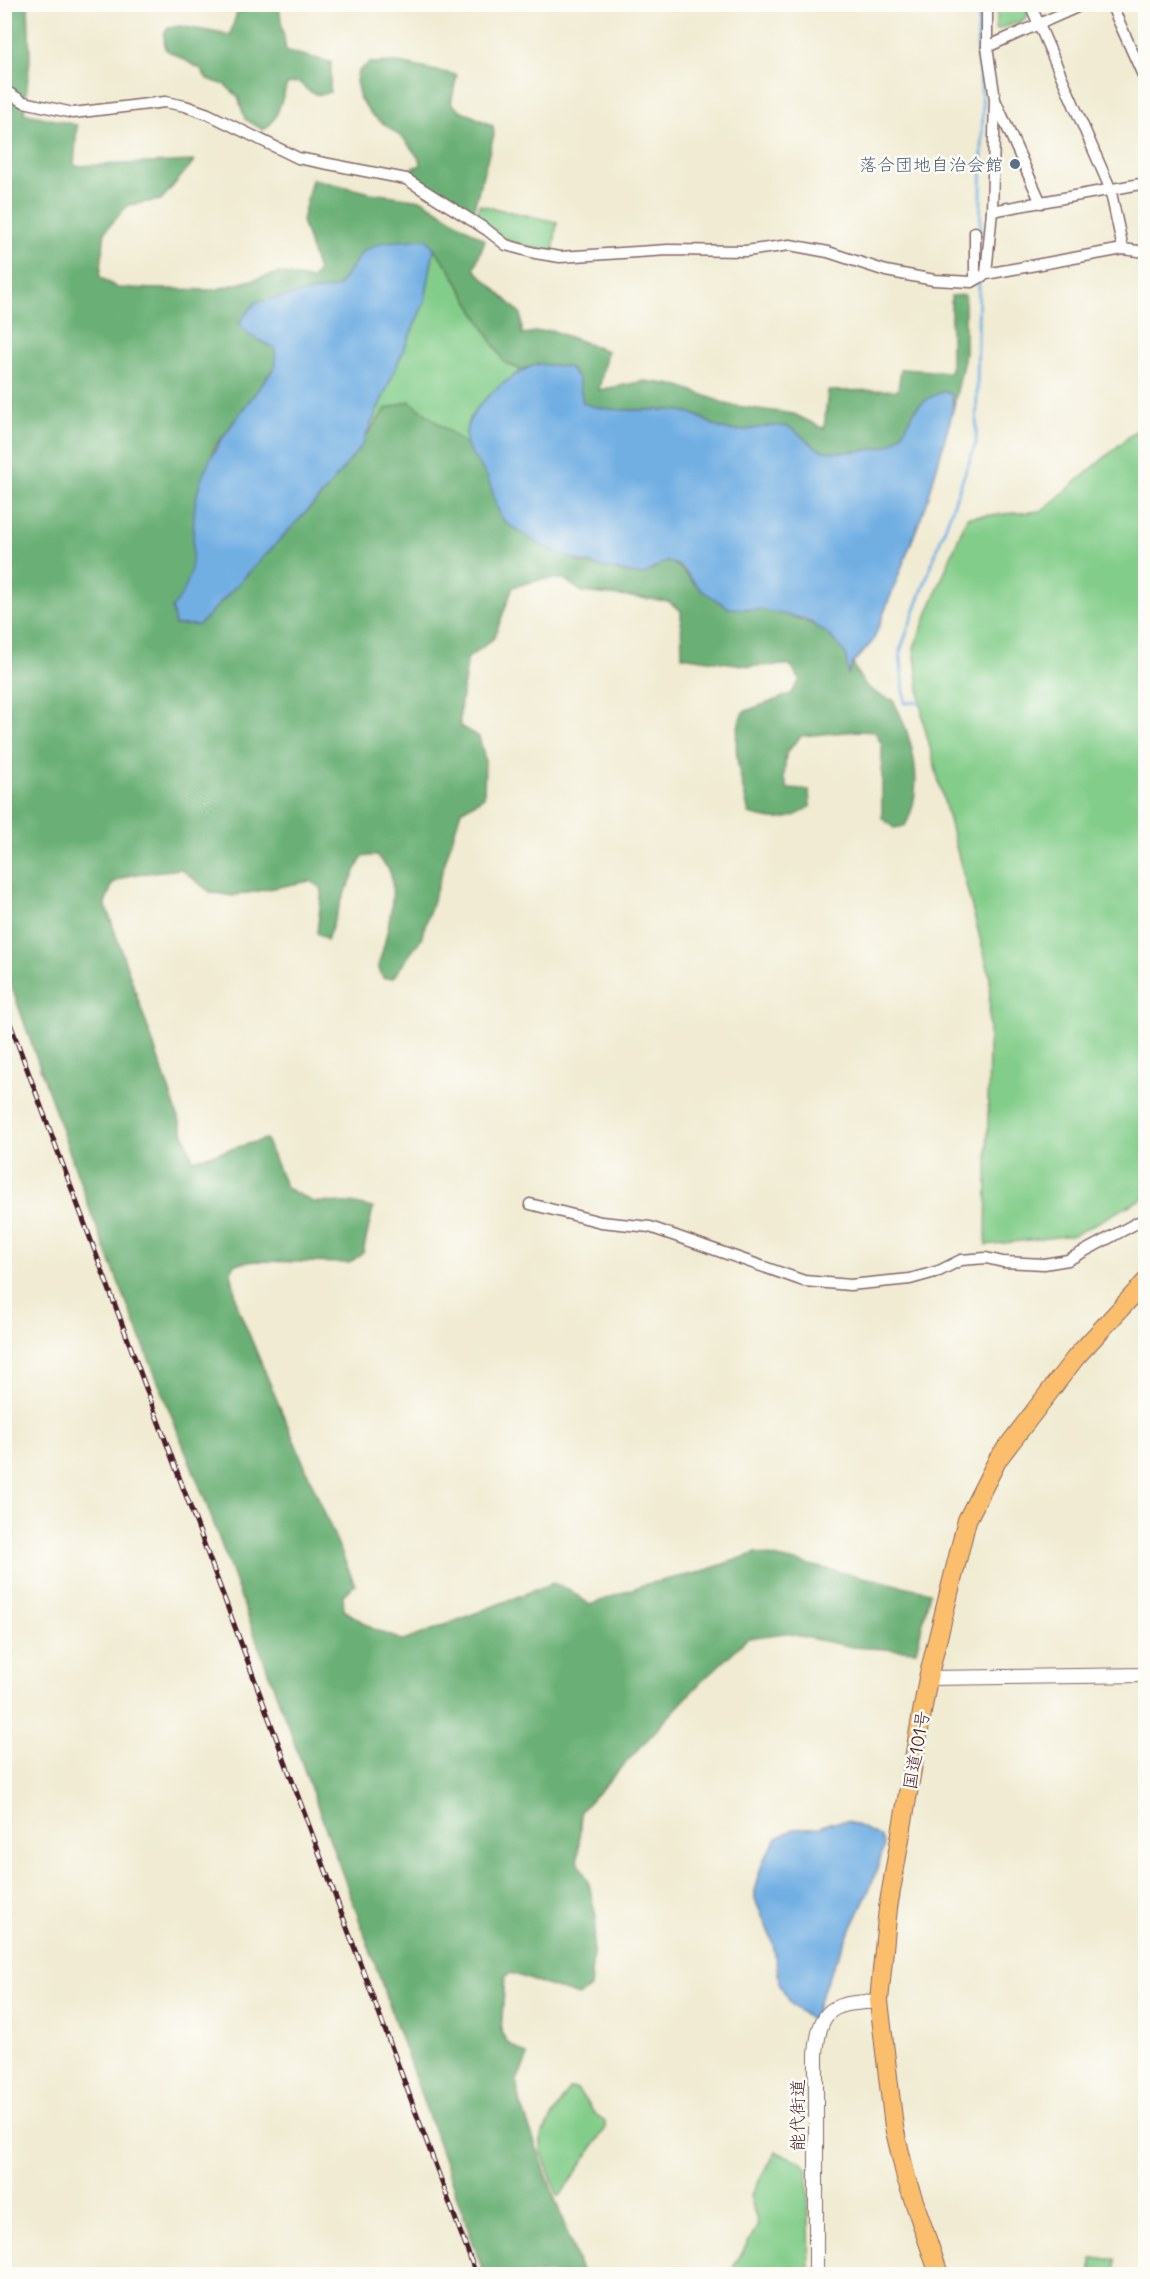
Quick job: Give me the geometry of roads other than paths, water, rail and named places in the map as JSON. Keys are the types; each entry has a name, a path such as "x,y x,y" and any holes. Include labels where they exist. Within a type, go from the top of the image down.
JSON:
{"highway":[{"name":"国道101号","path":"939,2274 906,2178 894,2127 879,2001 888,1908 928,1678 967,1520 998,1459 1076,1357 1146,1281"}],"street":[{"path":"986,274 992,211 995,99 987,47 987,4"},
{"path":"1030,4 1110,188 1124,249"},
{"path":"987,47 1084,4"},
{"path":"1111,4 1146,82"},
{"path":"4,90 24,102 73,113 165,102 184,105 298,159 406,178 487,230 506,245 535,254 560,257 668,250 746,251 790,245 828,252 886,271 934,280 972,282 986,274 1124,249 1146,252"},
{"path":"995,99 1041,203"},
{"path":"992,211 1146,183"},
{"path":"975,232 975,279"},
{"path":"530,1204 601,1222 650,1227 804,1281 849,1285 910,1279 939,1271 962,1260 986,1258 1003,1262 1044,1264 1068,1260 1146,1218"},
{"path":"928,1678 1146,1675"},
{"name":"能代街道","path":"816,2274 818,2027 828,2012 847,2003 879,2001"}],"water":[{"path":"427,239 434,248 425,301 362,445 323,494 199,625 175,625 172,608 182,595 191,569 194,514 201,481 218,445 276,365 275,348 250,336 239,323 256,302 338,287 363,251 384,242"},
{"path":"538,364 569,367 578,378 583,403 596,407 687,412 728,430 783,426 793,429 816,448 827,451 866,450 889,445 903,432 915,410 922,403 946,391 952,395 953,410 927,502 873,641 853,663 848,674 846,654 829,635 806,619 762,610 729,608 702,591 680,566 666,561 643,575 581,561 537,543 504,521 486,475 468,448 466,435 469,422 488,397 514,376"},
{"path":"848,1821 881,1837 884,1845 869,1891 828,1977 813,2022 792,2005 780,1986 773,1943 755,1899 755,1887 763,1861 777,1838 794,1829 820,1827 832,1822"}],"waterway":[{"path":"980,4 977,52 983,106 980,238"},
{"path":"920,702 905,703 900,651 976,443 979,281"}],"railway":[{"path":"4,1007 476,2274"}],"place":[{"name":"落合団地自治会館","path":"1015,164"}]}
